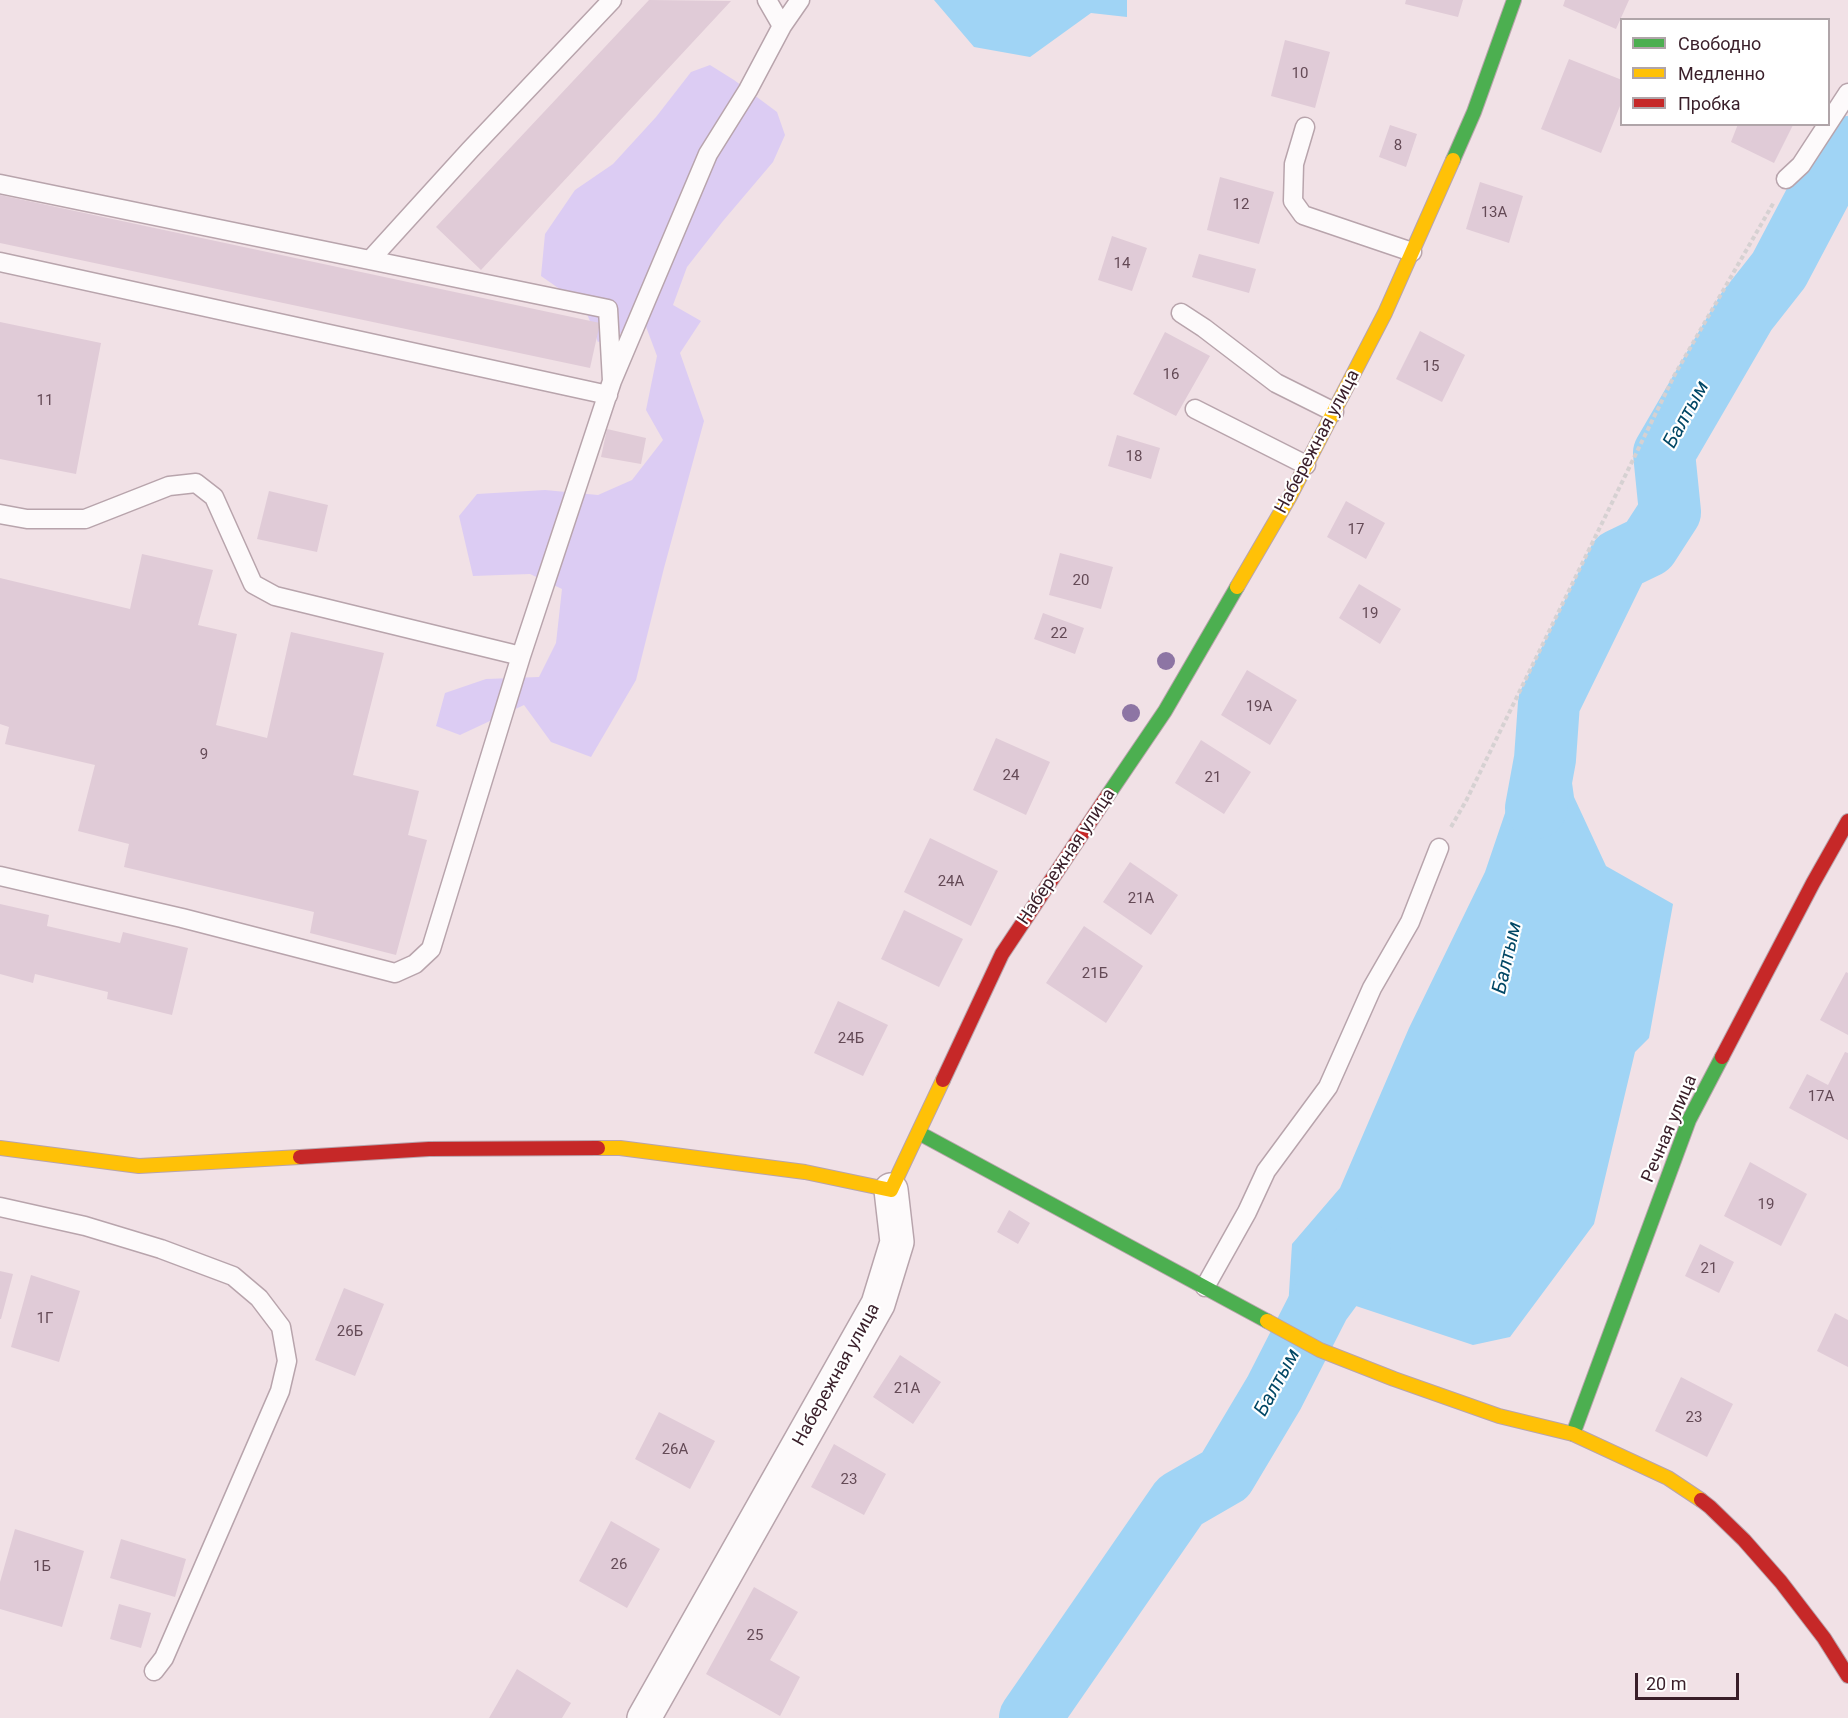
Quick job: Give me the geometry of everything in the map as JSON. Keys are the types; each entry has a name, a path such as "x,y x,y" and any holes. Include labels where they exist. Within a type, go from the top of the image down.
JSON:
{"street":[{"name":"Набережная улица","path":"644,1718 878,1304 897,1242 891,1190 1002,954 1165,711 1289,498 1385,313 1474,112 1514,0"},
{"name":"Речная улица","path":"1573,1434 1689,1120 1848,821"},
{"path":"919,1133 1320,1350 1394,1380 1499,1416 1573,1434 1668,1478 1710,1508 1744,1540 1781,1582 1824,1638 1848,1676"},
{"path":"0,1148 139,1166 429,1149 620,1148 805,1172 891,1190"}],"lane":[{"path":"370,260 477,142 612,0"},
{"path":"767,0 782,26"},
{"path":"0,876 182,918 395,973 415,964 431,949 521,656 610,388 708,154 748,90 782,26 800,0"},
{"path":"1830,121 1848,93"},
{"path":"1786,179 1801,165 1826,126"},
{"path":"1305,127 1294,164 1293,192 1293,201 1303,215 1412,252"},
{"path":"0,184 608,309 610,388"},
{"path":"0,262 610,388"},
{"path":"1181,313 1204,327 1276,383 1334,412"},
{"path":"1194,409 1306,465"},
{"path":"0,514 27,519 85,519 169,486 196,483 213,497 253,584 275,596 521,656"},
{"path":"1204,1287 1247,1212 1266,1171 1328,1087 1372,988 1410,922 1439,848"},
{"path":"0,1207 107,1233 161,1249 233,1276 259,1298 281,1327 287,1361 280,1391 164,1658 154,1671"}],"path":[{"path":"1439,848 1466,801 1674,376 1786,179"}],"shaded area":[{"path":"710,65 777,112 785,135 773,162 687,267 673,305 701,321 680,353 704,421 636,680 591,757 551,742 524,705 460,735 436,726 445,693 486,679 539,677 556,643 562,589 530,574 473,576 459,516 477,494 545,490 598,495 632,480 663,440 646,410 657,356 645,324 598,342 584,306 541,276 545,234 575,190 613,164 656,117 691,72"}],"water":[{"path":"934,0 1127,0 1127,17 1091,13 1030,57 974,47"},
{"path":"1535,725 1564,726 1574,797 1606,866 1673,904 1649,1038 1635,1052 1594,1224 1510,1337 1473,1345 1356,1306 1319,1321 1288,1309 1292,1244 1340,1188 1409,1028 1485,872"}],"building":[{"path":"649,0 731,1 481,270 436,227"},
{"path":"1406,0 1463,0 1458,17 1405,4"},
{"path":"1565,0 1629,0 1616,29 1563,6"},
{"path":"1285,40 1330,52 1315,108 1271,96"},
{"path":"1569,59 1620,79 1620,106 1601,153 1541,129"},
{"path":"1390,125 1417,134 1406,167 1379,157"},
{"path":"1737,126 1792,126 1774,163 1731,142"},
{"path":"1220,177 1274,192 1259,244 1207,230"},
{"path":"1480,182 1523,196 1509,243 1466,229"},
{"path":"0,195 600,323 590,368 0,243"},
{"path":"1112,236 1147,248 1132,291 1098,280"},
{"path":"1199,254 1256,269 1249,293 1192,277"},
{"path":"0,322 101,343 76,474 0,459"},
{"path":"1420,331 1465,355 1442,402 1396,379"},
{"path":"1165,332 1210,356 1176,416 1133,394"},
{"path":"607,429 646,438 641,464 601,457"},
{"path":"1117,435 1160,448 1151,479 1108,466"},
{"path":"269,491 328,505 317,552 257,539"},
{"path":"1346,501 1385,523 1366,559 1327,537"},
{"path":"1060,553 1113,567 1101,609 1049,595"},
{"path":"142,554 213,570 198,625 237,634 216,725 267,738 291,632 384,653 353,775 419,791 408,835 427,840 396,955 310,933 314,912 124,867 129,844 78,831 95,765 5,744 9,727 0,724 0,578 130,609"},
{"path":"1359,584 1401,609 1380,644 1339,618"},
{"path":"1043,613 1084,628 1075,654 1034,639"},
{"path":"1247,670 1297,700 1270,745 1221,715"},
{"path":"996,738 1050,762 1026,815 973,790"},
{"path":"1201,740 1251,772 1224,814 1175,783"},
{"path":"930,838 998,871 971,926 904,892"},
{"path":"1130,862 1178,895 1151,935 1103,902"},
{"path":"0,904 49,915 47,926 120,943 123,932 188,948 172,1015 107,999 108,992 35,974 33,983 0,974"},
{"path":"904,910 963,939 939,987 881,959"},
{"path":"1084,926 1143,966 1106,1023 1046,983"},
{"path":"1846,972 1848,973 1848,1035 1820,1020"},
{"path":"838,1001 888,1025 863,1076 814,1053"},
{"path":"1845,1052 1848,1053 1848,1140 1789,1108 1807,1074 1828,1085"},
{"path":"1750,1162 1807,1194 1781,1246 1724,1216"},
{"path":"1009,1210 1030,1223 1018,1244 997,1232"},
{"path":"1700,1244 1734,1262 1719,1293 1685,1276"},
{"path":"0,1271 13,1274 1,1319 0,1319"},
{"path":"31,1275 80,1291 59,1362 11,1347"},
{"path":"344,1288 384,1304 355,1376 315,1360"},
{"path":"1835,1313 1848,1320 1848,1367 1817,1351"},
{"path":"900,1355 941,1382 913,1424 873,1397"},
{"path":"1681,1377 1733,1404 1707,1457 1655,1431"},
{"path":"659,1412 715,1441 690,1489 635,1459"},
{"path":"834,1444 886,1474 864,1515 811,1487"},
{"path":"611,1521 660,1549 627,1608 579,1581"},
{"path":"15,1529 84,1551 62,1627 0,1609 0,1582"},
{"path":"121,1539 186,1559 175,1597 110,1578"},
{"path":"754,1587 798,1612 770,1660 800,1677 780,1716 706,1674"},
{"path":"119,1604 151,1613 141,1648 110,1639"},
{"path":"517,1669 571,1703 562,1718 489,1718"}],"waterway":[{"name":"Балтым","path":"1536,808 1545,759 1549,703 1619,560 1648,546 1670,512 1664,453 1746,312 1779,270 1836,162 1848,147"},
{"name":"Балтым","path":"1030,1718 1180,1501 1225,1475 1274,1393 1320,1303 1360,1249"}],"traffic: fast":[{"path":"1453,160 1474,112 1514,0"},
{"path":"1108,795 1165,711 1237,587"},
{"path":"1573,1434 1689,1120 1722,1057"},
{"path":"919,1133 1267,1321"}],"traffic: slow":[{"path":"1237,587 1289,498 1385,313 1453,160"},
{"path":"598,1148 620,1148 805,1172 891,1190 943,1080"},
{"path":"0,1148 139,1166 300,1157"},
{"path":"1267,1321 1320,1350 1394,1379 1499,1416 1573,1434 1668,1478 1701,1500"}],"traffic: jam":[{"path":"943,1080 1002,954 1108,795"},
{"path":"1722,1057 1848,821"},
{"path":"300,1157 429,1149 598,1148"},
{"path":"1701,1500 1744,1540 1781,1582 1824,1638 1848,1676"}]}
